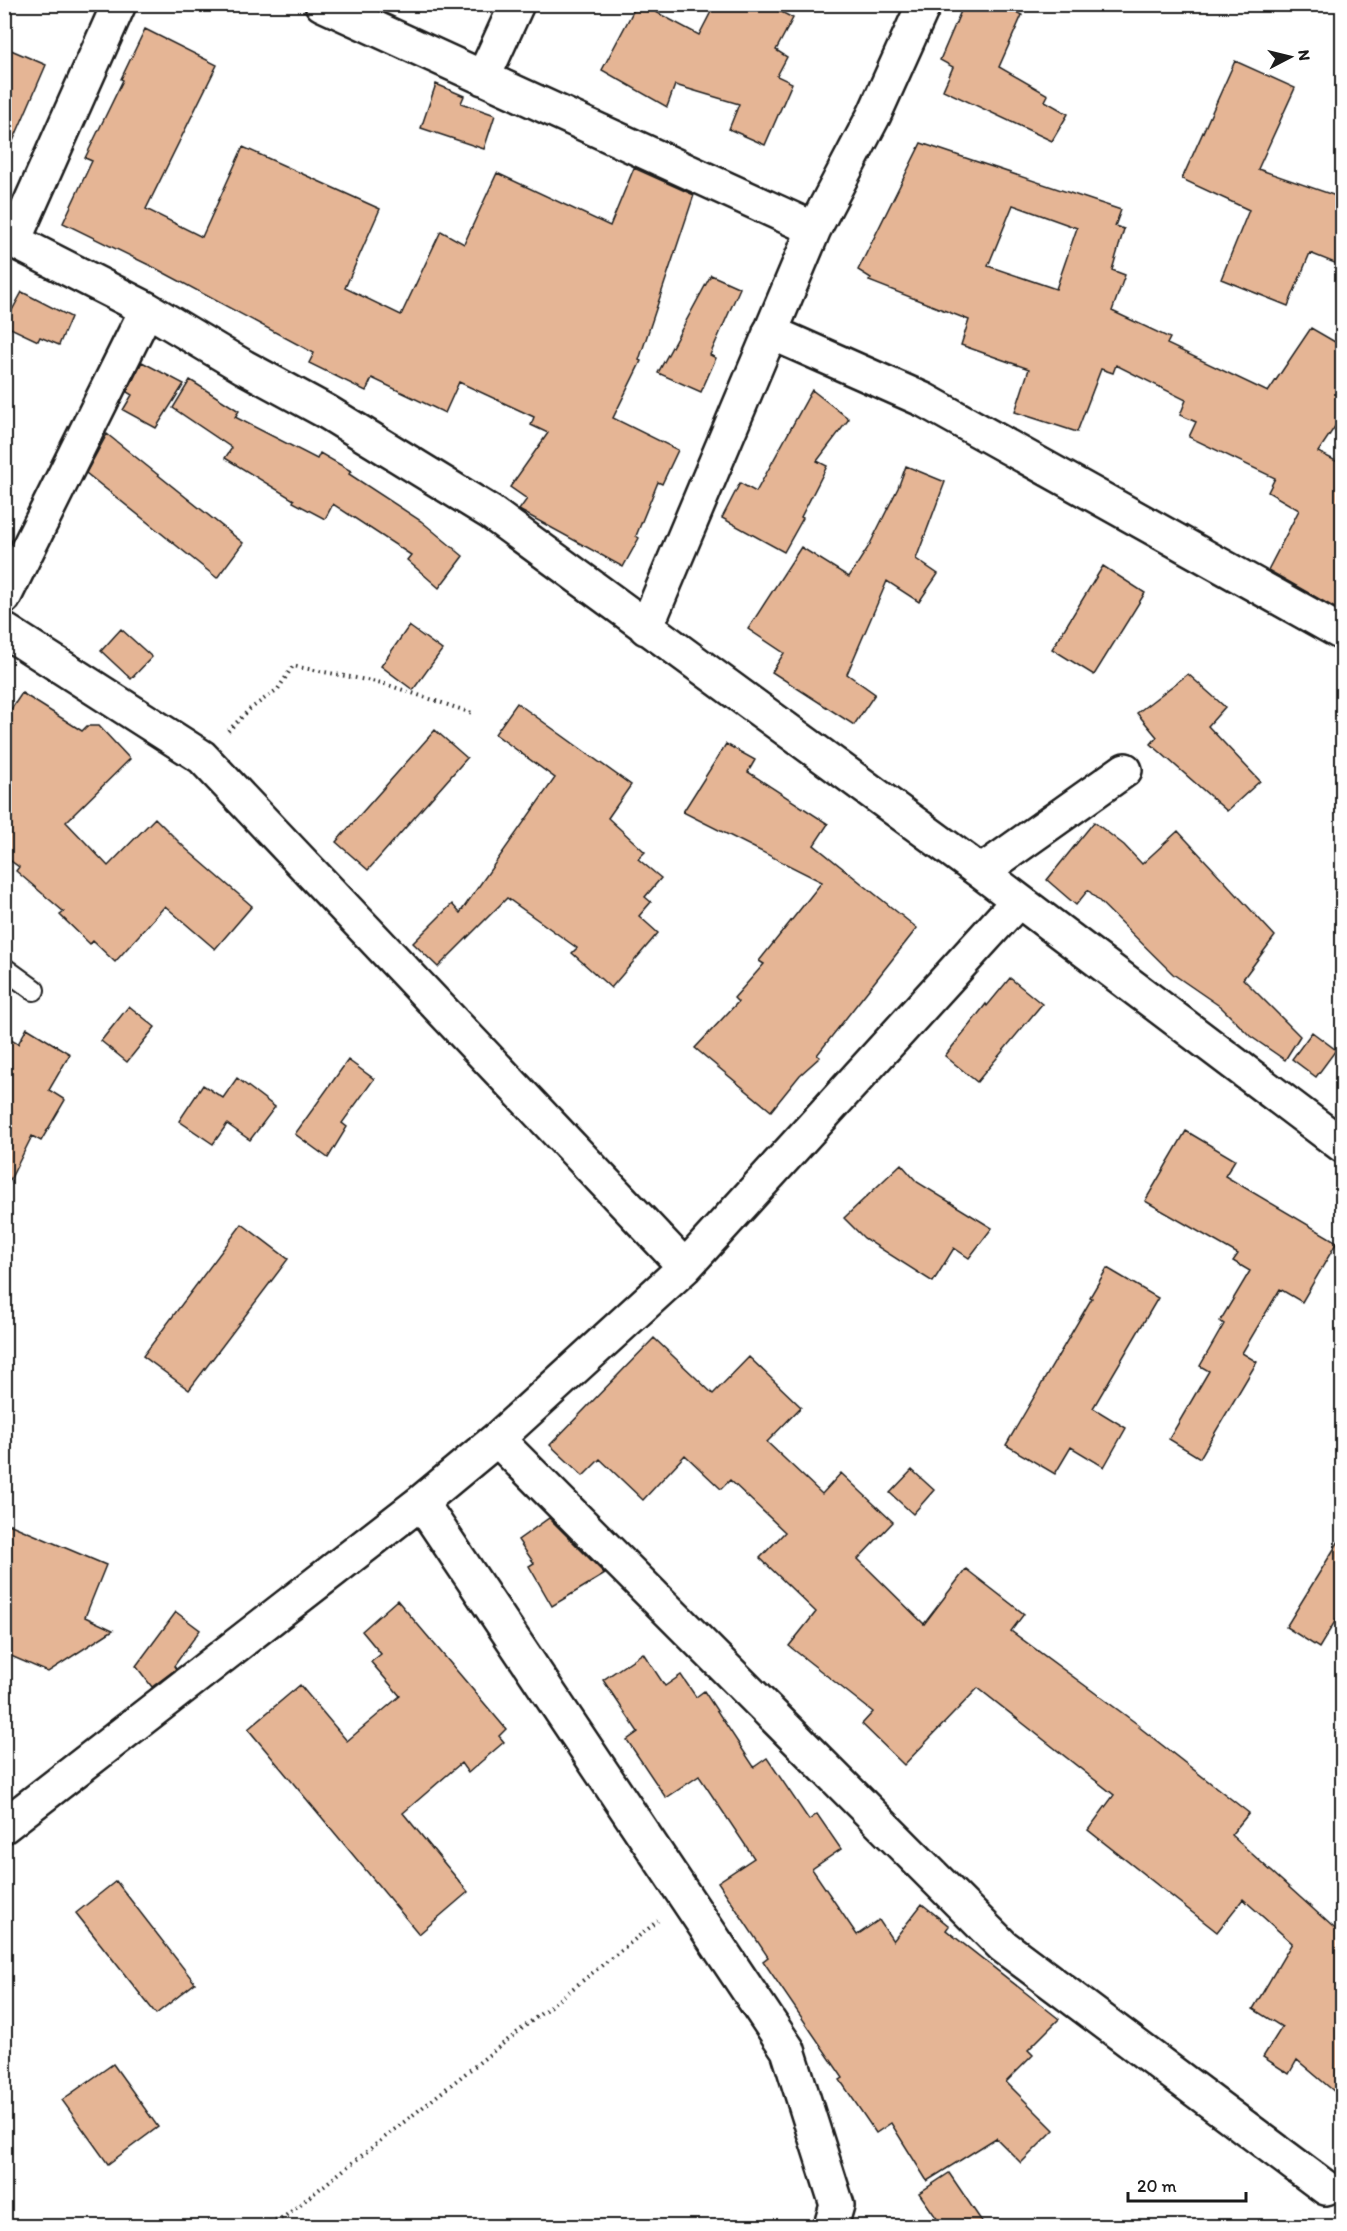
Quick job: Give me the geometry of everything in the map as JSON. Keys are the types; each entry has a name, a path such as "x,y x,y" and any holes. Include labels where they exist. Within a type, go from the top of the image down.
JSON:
{"street":[{"path":"119,4 9,238 147,309 244,367 327,412 490,512 981,872 1342,1145"},
{"path":"322,4 814,229"},
{"path":"483,78 517,4"},
{"path":"646,628 814,229 874,115 924,4"},
{"path":"4,597 147,309"},
{"path":"770,332 924,400 1342,633"},
{"path":"4,630 202,757 685,1267"},
{"path":"981,872 1125,770"},
{"path":"5,1826 421,1502 497,1439 685,1267 1018,901"},
{"path":"497,1439 1003,1946 1326,2188"},
{"path":"421,1502 788,2050 837,2205 831,2226"}],"lane":[{"path":"4,968 34,990"}],"path":[{"path":"202,757 250,709 278,689 293,666 382,683 472,712"},
{"path":"258,2226 284,2217 687,1898"}],"building":[{"path":"637,4 699,35 715,4 766,4 793,18 776,50 787,57 777,76 792,83 765,145 729,129 739,104 675,85 667,107 602,70"},
{"path":"964,4 998,4 1022,15 999,67 1048,95 1045,101 1068,114 1052,141 943,90 953,67 940,60"},
{"path":"145,29 217,65 146,209 202,237 243,147 380,209 345,288 401,315 441,231 464,244 497,173 610,226 634,168 694,195 639,360 641,361 613,418 678,450 662,484 658,482 636,536 639,538 623,567 519,510 527,499 510,487 548,433 531,425 534,417 459,382 445,413 372,378 366,391 309,363 314,353 155,268 63,223 92,161 85,158"},
{"path":"4,47 46,65 4,162"},
{"path":"1235,61 1295,88 1258,169 1342,198 1342,266 1310,253 1288,306 1221,279 1249,210 1182,179"},
{"path":"436,84 464,96 461,103 495,115 484,149 421,128"},
{"path":"921,143 1121,210 1115,226 1124,229 1112,270 1125,275 1112,311 1170,338 1167,344 1268,392 1311,328 1342,346 1342,416 1318,452 1342,464 1342,612 1268,570 1299,510 1268,492 1275,478 1189,437 1196,422 1180,415 1186,400 1116,365 1113,373 1101,369 1077,432 1015,412 1029,369 961,345 969,320 869,281 871,278 858,270","holes":["1013,205 1077,228 1056,289 988,266"]},
{"path":"711,275 740,288 710,355 716,358 701,392 658,373"},
{"path":"22,292 71,317 59,345 40,337 38,341 4,325"},
{"path":"142,362 184,384 156,428 123,410 132,395 127,392"},
{"path":"190,380 239,411 235,417 317,459 320,453 351,471 349,474 421,521 463,556 439,588 407,560 411,555 333,504 325,519 293,502 294,500 225,458 232,448 173,408"},
{"path":"812,390 849,419 817,461 827,466 784,552 722,518 740,483 756,492"},
{"path":"107,434 243,543 217,578 86,473"},
{"path":"906,466 945,482 916,559 938,574 919,602 887,581 847,674 875,694 854,725 772,672 784,653 748,629 801,547 849,577 869,546 898,488"},
{"path":"1103,566 1145,593 1094,675 1052,649"},
{"path":"409,626 442,650 413,690 381,666"},
{"path":"121,629 152,657 131,679 101,651"},
{"path":"1188,674 1225,707 1208,726 1260,781 1227,811 1151,744 1157,737 1137,713"},
{"path":"22,693 82,731 87,726 99,726 130,759 66,822 108,866 155,818 185,848 252,906 215,949 165,906 115,962 93,941 90,944 60,915 64,912 16,871 19,867 4,856 4,720"},
{"path":"517,703 631,785 608,818 645,852 638,859 661,878 645,897 651,902 639,916 658,933 611,988 572,953 577,948 507,898 438,967 413,943 452,904 460,913 555,778 495,734"},
{"path":"435,730 467,758 368,870 336,842"},
{"path":"726,744 755,760 748,772 828,824 814,845 917,928 817,1055 820,1057 800,1075 771,1111 695,1048 738,1002 734,998 764,964 759,961 822,882 683,812"},
{"path":"1094,822 1124,845 1142,864 1178,831 1275,936 1243,979 1300,1036 1285,1060 1250,1036 1221,1007 1173,974 1088,890 1076,905 1047,880"},
{"path":"1010,978 1042,1004 977,1082 945,1056"},
{"path":"129,1006 155,1027 127,1062 101,1041"},
{"path":"27,1028 70,1054 49,1090 65,1100 41,1141 32,1136 4,1192 4,1036 18,1044"},
{"path":"1312,1032 1336,1050 1316,1077 1292,1059"},
{"path":"348,1060 374,1079 342,1123 347,1127 328,1158 295,1134"},
{"path":"237,1078 275,1107 250,1140 227,1124 213,1144 179,1121 203,1085 223,1098"},
{"path":"1186,1131 1235,1160 1225,1176 1337,1242 1302,1302 1280,1289 1242,1353 1257,1362 1200,1458 1169,1439 1209,1371 1200,1366 1224,1324 1220,1321 1250,1271 1233,1261 1238,1254 1145,1201"},
{"path":"901,1164 917,1182 992,1228 969,1258 954,1248 933,1282 864,1238 844,1218"},
{"path":"242,1224 288,1259 189,1390 143,1356"},
{"path":"1107,1268 1158,1298 1093,1408 1126,1428 1104,1467 1071,1447 1055,1474 1006,1445 1092,1298 1090,1297"},
{"path":"654,1338 713,1394 749,1357 801,1407 767,1442 822,1494 841,1473 893,1522 858,1559 924,1624 966,1569 1024,1614 1011,1631 1140,1726 1249,1813 1231,1835 1342,1935 1342,2098 1297,2060 1289,2074 1263,2057 1282,2027 1253,2009 1292,1943 1243,1899 1217,1932 1088,1830 1114,1795 978,1688 904,1765 862,1724 873,1712 789,1646 816,1612 760,1558 785,1532 730,1480 721,1489 685,1455 643,1500 600,1459 583,1476 550,1445"},
{"path":"912,1470 934,1490 913,1514 890,1493"},
{"path":"549,1518 605,1574 552,1606 529,1566 534,1563 518,1540"},
{"path":"4,1522 106,1565 85,1617 113,1630 48,1672 4,1653"},
{"path":"1342,1536 1342,1610 1319,1648 1286,1627"},
{"path":"397,1600 506,1729 499,1736 504,1742 468,1773 461,1763 403,1813 468,1892 419,1934 248,1729 300,1685 347,1741 400,1696 371,1662 381,1654 362,1631"},
{"path":"176,1612 200,1630 174,1666 176,1669 152,1687 136,1666"},
{"path":"643,1653 665,1686 681,1675 696,1697 704,1691 754,1767 767,1758 809,1820 817,1814 841,1849 812,1869 857,1935 879,1920 893,1941 922,1904 949,1926 946,1930 1059,2019 1028,2050 1033,2055 1006,2082 1054,2130 1021,2163 996,2138 927,2181 891,2123 876,2133 840,2080 843,2078 763,1961 768,1957 718,1882 754,1858 699,1776 666,1798 627,1740 638,1732 603,1680"},
{"path":"116,1881 195,1983 156,2014 76,1913"},
{"path":"113,2064 158,2127 108,2164 62,2100"},
{"path":"949,2173 985,2226 942,2226 919,2193"}]}
